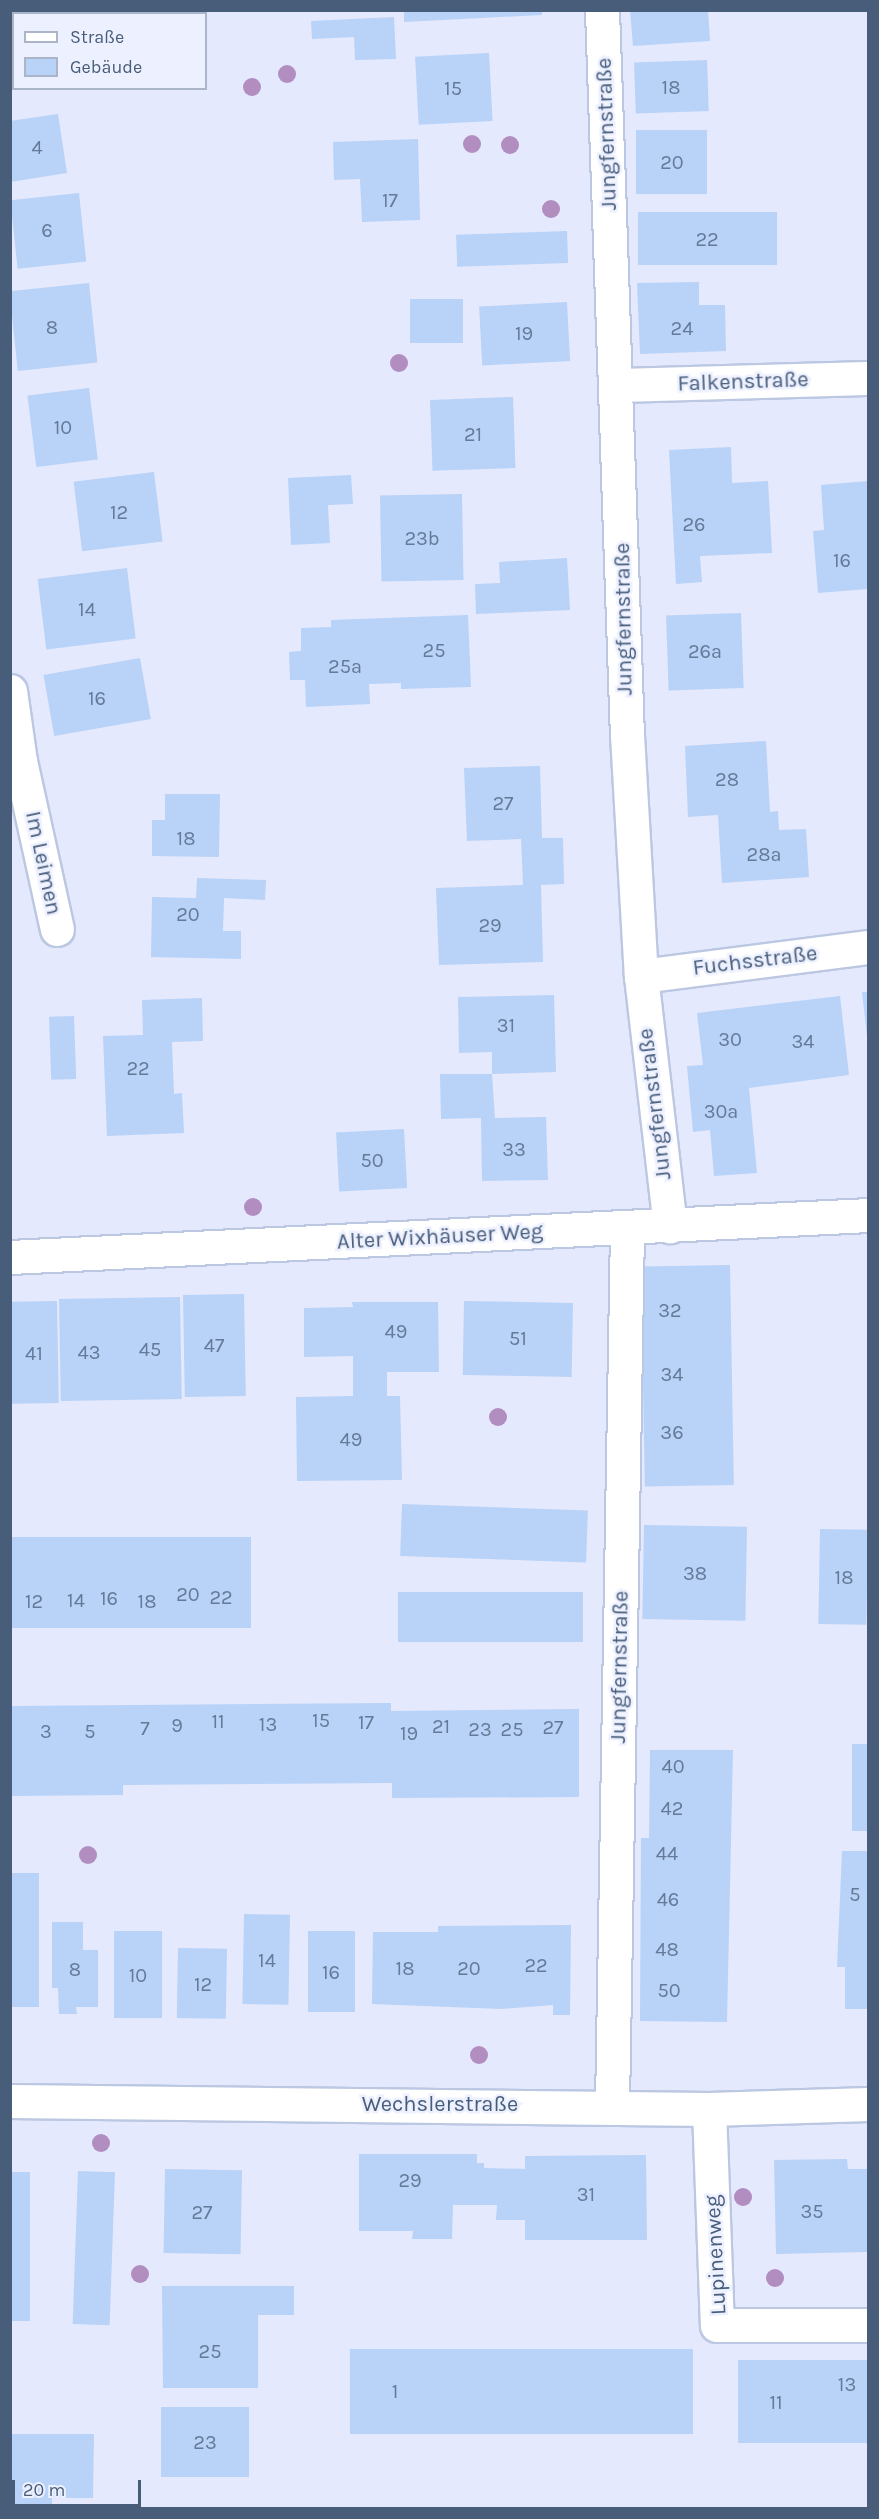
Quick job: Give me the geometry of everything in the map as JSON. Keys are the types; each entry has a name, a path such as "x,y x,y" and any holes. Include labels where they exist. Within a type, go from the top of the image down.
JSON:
{"street":[{"name":"Jungfernstraße","path":"602,10 618,385 627,735 641,976 670,1226"},
{"name":"Falkenstraße","path":"618,385 868,378"},
{"name":"Im Leimen","path":"10,691 20,761 57,928"},
{"name":"Fuchsstraße","path":"641,976 868,947"},
{"name":"Alter Wixhäuser Weg","path":"10,1257 627,1229 868,1215"},
{"name":"Jungfernstraße","path":"612,2105 627,1229"},
{"name":"Wechslerstraße","path":"10,2101 612,2105 709,2109 868,2104"},
{"name":"Lupinenweg","path":"709,2109 717,2325 868,2325"}],"building":[{"path":"10,10 20,12 12,12 10,62"},
{"path":"69,10 159,10 159,12 69,12"},
{"path":"404,10 542,10 542,15 404,22"},
{"path":"630,10 708,10 710,41 633,46"},
{"path":"394,17 396,59 355,60 354,37 312,39 311,21"},
{"path":"489,53 493,121 419,125 415,57"},
{"path":"707,60 709,111 636,114 634,63"},
{"path":"58,114 67,173 10,182 10,121"},
{"path":"636,130 707,130 707,194 636,194"},
{"path":"418,139 420,220 362,222 360,179 334,180 333,142"},
{"path":"79,193 86,262 18,269 10,200"},
{"path":"638,212 777,212 777,265 638,265"},
{"path":"567,231 568,263 457,267 456,235"},
{"path":"699,282 699,305 725,305 726,351 640,354 637,283"},
{"path":"89,283 97,363 18,371 10,291"},
{"path":"410,299 463,299 463,343 410,343"},
{"path":"567,302 570,361 482,366 479,307"},
{"path":"89,388 98,459 36,467 27,396"},
{"path":"513,397 515,468 433,471 430,400"},
{"path":"731,447 732,483 768,481 772,553 700,556 702,582 676,584 669,450"},
{"path":"154,472 163,541 82,551 74,482"},
{"path":"351,475 353,504 328,505 330,543 291,545 288,478"},
{"path":"868,481 868,589 818,593 813,531 824,530 821,485"},
{"path":"462,494 464,580 382,581 380,495"},
{"path":"567,558 570,610 476,614 475,584 500,583 499,562"},
{"path":"127,568 136,638 46,649 38,579"},
{"path":"741,613 744,688 669,691 666,616"},
{"path":"468,615 471,687 401,689 401,683 369,684 370,704 306,707 305,680 290,680 289,652 301,651 301,628 331,627 331,620"},
{"path":"140,658 151,719 54,736 43,675"},
{"path":"766,741 770,812 778,811 779,830 806,829 809,877 722,883 718,815 688,817 685,746"},
{"path":"540,766 542,838 563,838 564,884 541,885 543,962 439,965 436,888 523,885 521,839 467,841 464,768"},
{"path":"165,794 220,794 219,857 152,856 152,820 165,820"},
{"path":"197,878 266,880 265,900 224,898 223,931 241,931 241,959 151,957 152,897 196,898"},
{"path":"862,992 868,992 868,1036 867,1036"},
{"path":"554,995 556,1072 492,1074 492,1052 459,1053 458,997"},
{"path":"840,996 849,1075 749,1088 757,1173 714,1176 710,1130 693,1132 687,1066 703,1065 697,1013"},
{"path":"202,998 203,1041 172,1042 174,1094 182,1093 184,1133 107,1136 103,1036 143,1035 142,1000"},
{"path":"74,1016 76,1079 51,1080 49,1017"},
{"path":"440,1074 492,1074 495,1118 546,1117 548,1180 482,1181 481,1118 441,1119"},
{"path":"404,1129 407,1188 339,1191 336,1133"},
{"path":"730,1265 734,1485 645,1487 641,1267"},
{"path":"244,1294 246,1396 185,1397 183,1295"},
{"path":"180,1297 182,1399 61,1401 59,1299"},
{"path":"57,1301 59,1403 12,1404 10,1302"},
{"path":"464,1301 573,1303 572,1377 463,1375"},
{"path":"352,1302 438,1302 439,1372 387,1372 387,1396 400,1396 402,1480 297,1481 296,1397 353,1396 353,1356 304,1357 304,1308 353,1307"},
{"path":"402,1504 588,1510 586,1562 400,1556"},
{"path":"644,1525 747,1527 745,1621 642,1619"},
{"path":"820,1529 868,1530 866,1625 818,1624"},
{"path":"10,1537 251,1537 251,1628 10,1628"},
{"path":"398,1592 583,1592 583,1642 398,1642"},
{"path":"391,1703 391,1711 579,1709 579,1797 392,1798 392,1783 123,1785 123,1795 10,1796 10,1706"},
{"path":"852,1744 868,1744 868,1831 852,1831"},
{"path":"650,1750 733,1750 727,2022 640,2021 641,1838 649,1838"},
{"path":"842,1851 868,1851 868,2009 845,2009 845,1967 837,1967"},
{"path":"10,1873 39,1873 39,2007 10,2007"},
{"path":"244,1914 290,1915 288,2005 242,2004"},
{"path":"52,1922 83,1922 83,1950 98,1950 98,2007 76,2007 77,2014 59,2014 58,1988 52,1988"},
{"path":"571,1925 570,2015 553,2015 553,2005 501,2009 372,2004 373,1932 438,1932 438,1926"},
{"path":"114,1931 162,1931 162,2018 114,2018"},
{"path":"308,1931 355,1931 355,2012 308,2012"},
{"path":"178,1948 227,1949 226,2019 177,2018"},
{"path":"359,2154 477,2154 477,2163 484,2163 484,2168 525,2169 525,2156 646,2155 647,2240 525,2240 525,2220 496,2220 497,2205 453,2205 452,2239 412,2239 413,2231 359,2231"},
{"path":"847,2159 848,2169 868,2169 868,2252 776,2254 774,2160"},
{"path":"165,2169 242,2170 241,2254 164,2253"},
{"path":"78,2171 115,2172 110,2325 73,2324"},
{"path":"10,2172 30,2172 30,2321 10,2321"},
{"path":"162,2286 294,2286 294,2315 258,2315 258,2388 163,2388"},
{"path":"350,2349 693,2349 693,2434 350,2434"},
{"path":"738,2360 868,2360 868,2443 738,2443"},
{"path":"161,2407 249,2407 249,2477 161,2477"},
{"path":"10,2434 94,2434 93,2498 52,2498 52,2508 10,2508"}]}
